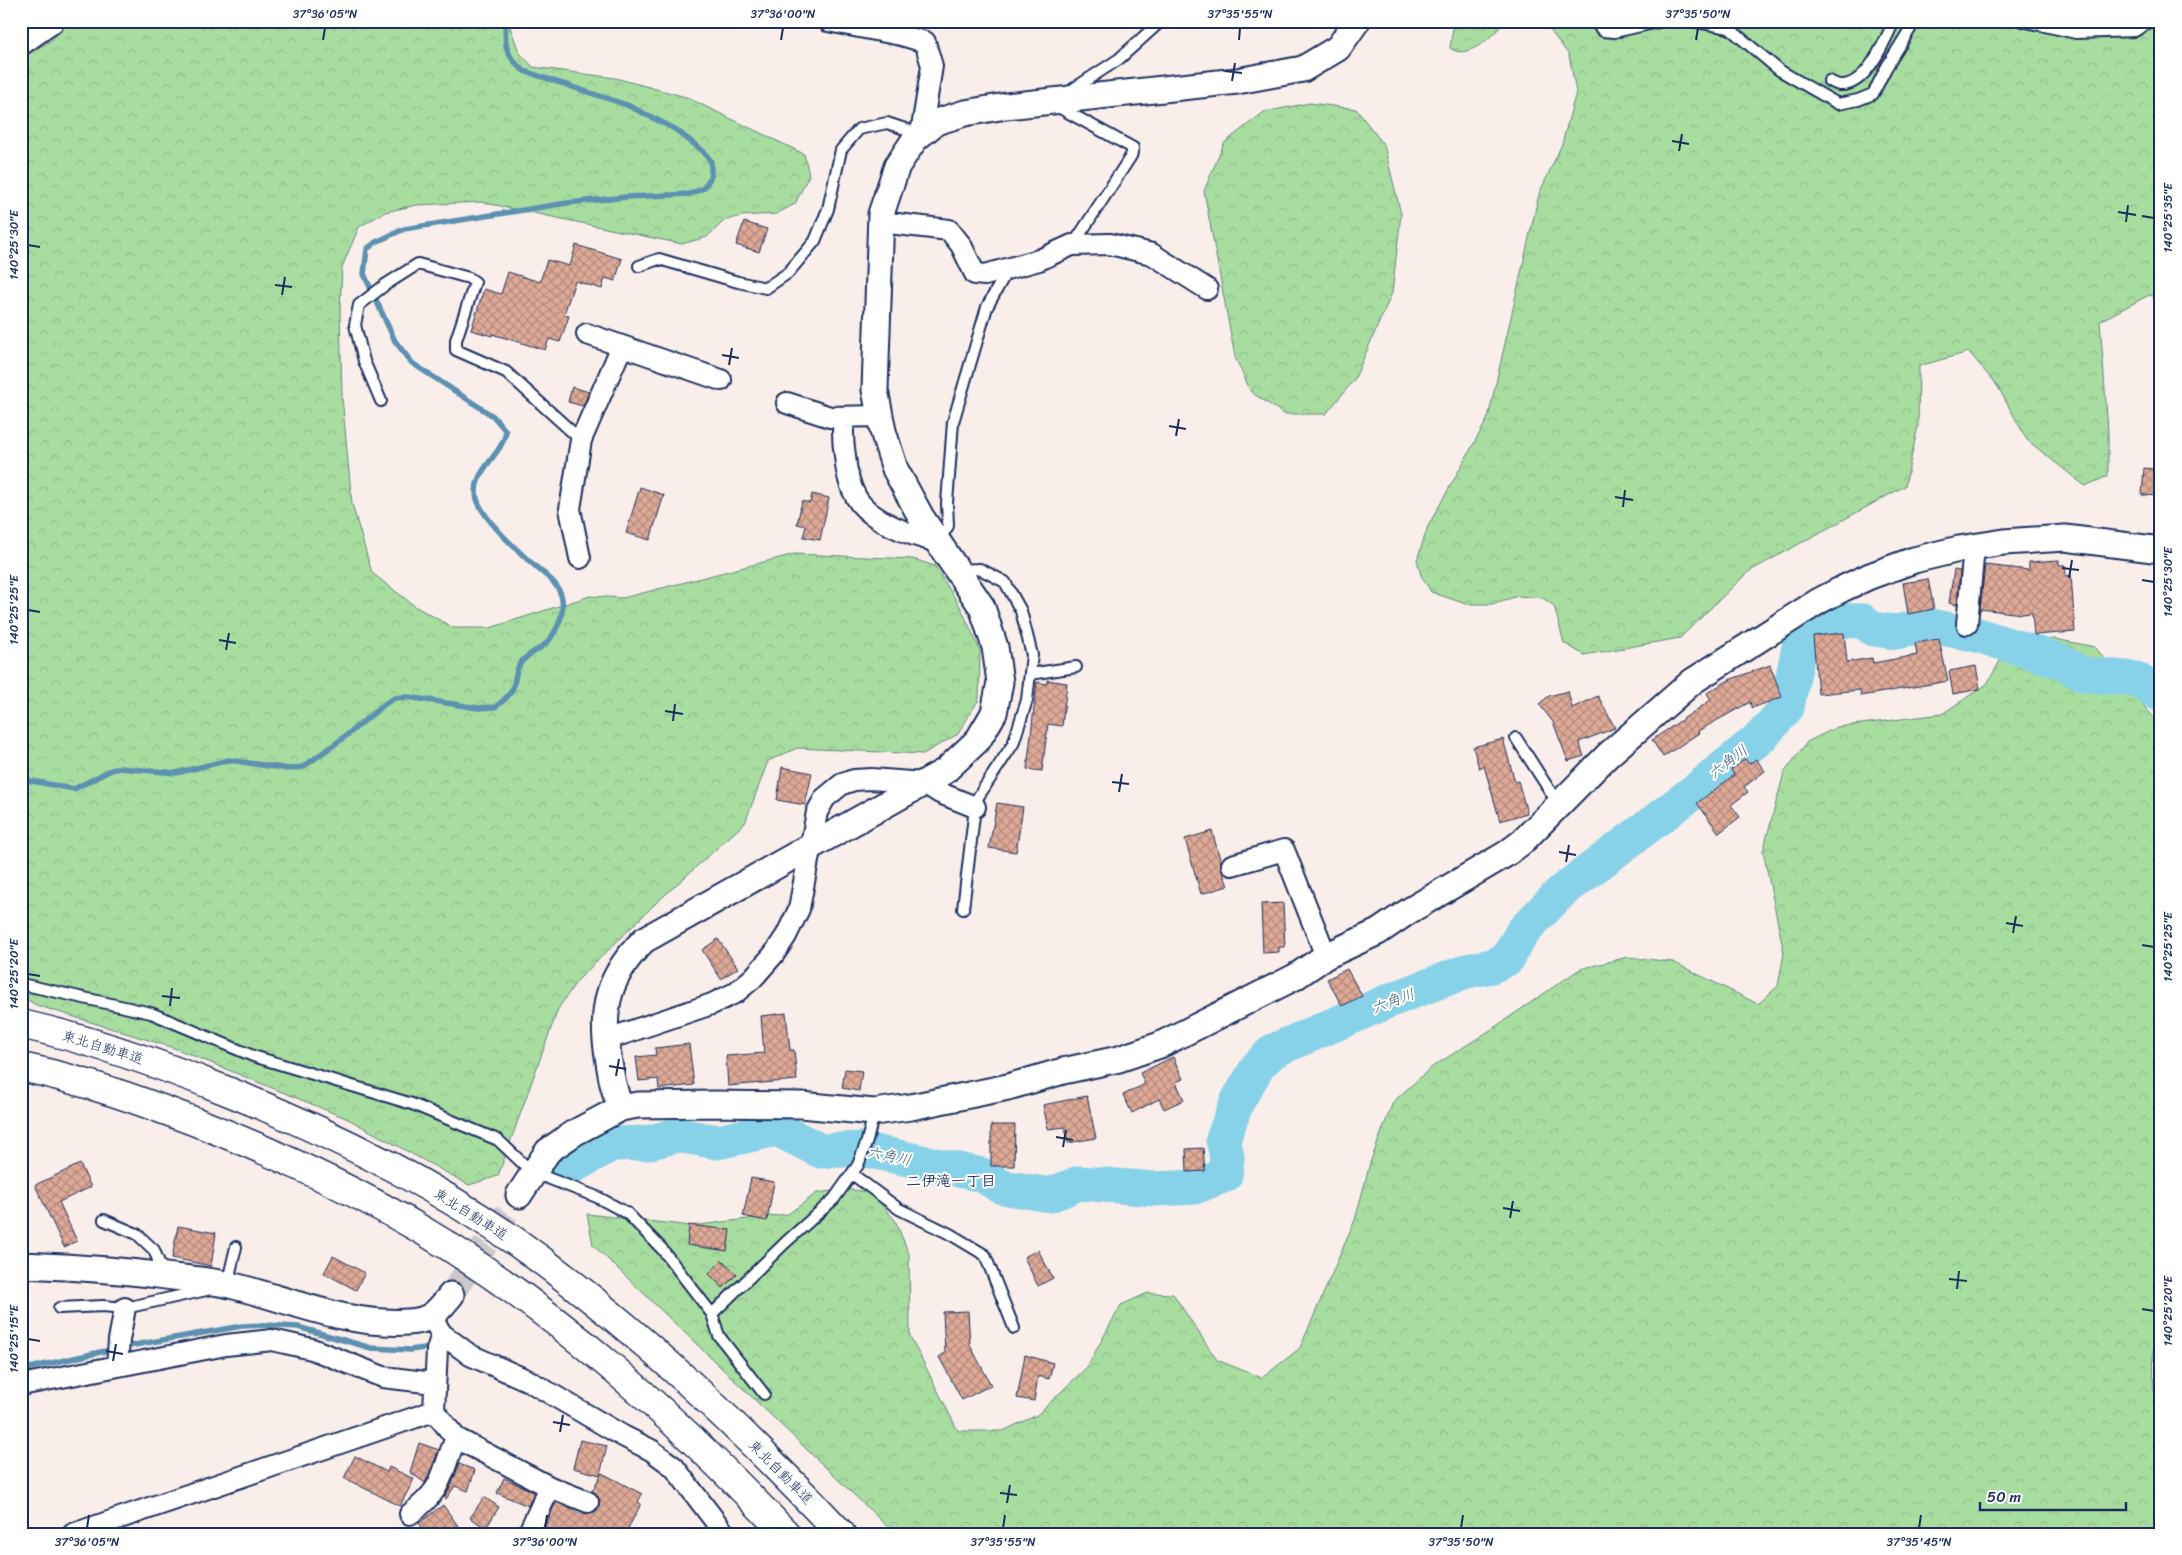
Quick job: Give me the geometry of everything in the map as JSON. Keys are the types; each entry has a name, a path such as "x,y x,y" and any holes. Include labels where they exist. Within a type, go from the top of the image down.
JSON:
{"highway":[{"name":"東北自動車道","path":"21,1024 61,1033 164,1066 268,1107 368,1154 441,1194 519,1244 600,1306 690,1383 777,1467 841,1534"},
{"path":"21,1066 47,1072 152,1105 263,1148 350,1190 422,1231 497,1279 576,1338 666,1416 753,1499 786,1534"}],"street":[{"path":"21,42 51,21"},
{"path":"828,21 901,35 925,42 932,66 921,134"},
{"path":"621,1108 612,1089 605,1040 605,1012 610,989 630,954 644,940 945,771 978,740 994,713 1000,682 995,647 982,607 921,517 895,469 874,390 881,214 897,166 915,139 936,122 965,113 1057,100 1237,81 1303,69 1338,48 1357,21"},
{"path":"880,222 948,230 961,244 975,274 985,275 1039,260 1072,245 1110,244 1152,254 1207,289"},
{"path":"587,334 721,380"},
{"path":"580,558 570,510 581,440 622,346"},
{"path":"787,403 830,417 880,416"},
{"path":"844,418 843,438 846,464 856,498 873,514 912,536 938,542"},
{"path":"519,1195 532,1172 548,1151 574,1133 621,1108 638,1105 724,1104 801,1106 874,1112 911,1107 1008,1087 1063,1071 1119,1059 1160,1045 1295,977 1326,956 1378,932 1409,911 1506,854 1522,842 1560,806 1608,755 1693,681 1819,601 1870,576 1914,560 1974,547 2033,538 2065,538 2161,550"},
{"path":"1967,624 1974,547"},
{"path":"605,1040 712,1004 735,993 753,978 774,954 786,936 799,909 817,812 825,798 842,784 854,780 871,779 924,783 940,793 975,807"},
{"path":"1232,866 1284,850 1326,956"},
{"path":"21,1265 138,1272 228,1285 340,1316 373,1322 410,1322 437,1325 470,1355 529,1381 623,1436 651,1450 674,1467 725,1534"},
{"path":"450,1295 437,1325 434,1411 456,1438 550,1487 588,1502"},
{"path":"118,1353 125,1308"},
{"path":"21,1385 118,1353 272,1340 312,1349 384,1377 434,1383"},
{"path":"73,1534 434,1411"},
{"path":"410,1514 427,1501 440,1483 456,1438"},
{"path":"528,1534 550,1487"}],"lane":[{"path":"1072,245 1132,156 1133,148 1062,109 1057,100 1119,59 1161,21"},
{"path":"1594,21 1603,31 1614,32 1662,21"},
{"path":"1692,21 1729,28 1780,70 1838,104 1858,100 1873,94 1886,68 1915,21"},
{"path":"1829,81 1839,85 1850,84 1861,78 1882,48 1894,21"},
{"path":"2022,21 2076,34 2135,31 2152,21"},
{"path":"639,266 659,258 738,282 766,288 788,273 815,241 828,209 841,150 859,129 888,123 921,134"},
{"path":"381,401 364,362 355,325 359,305 385,285 418,264 469,278 474,282 456,340 456,350 506,372 581,440"},
{"path":"938,542 948,526 947,503 953,422 987,307 1009,268"},
{"path":"957,570 980,569 1005,582 1021,611 1032,655 1027,700 1013,744 978,798 975,807 963,909"},
{"path":"1030,674 1076,667"},
{"path":"1516,738 1560,806"},
{"path":"21,984 151,1013 253,1056 412,1104 498,1140 532,1172 597,1197 627,1213 662,1249 712,1314 719,1336 764,1394"},
{"path":"712,1314 786,1242 834,1199 858,1164 867,1141 874,1112"},
{"path":"852,1174 899,1209 950,1234 985,1255 1014,1328"},
{"path":"104,1220 137,1234 154,1250 164,1276"},
{"path":"59,1308 102,1306 125,1308 187,1296 228,1285 236,1247"}],"green space":[{"path":"69,21 508,21 519,52 533,67 615,78 686,97 804,154 809,175 795,204 776,214 741,216 724,221 707,237 682,244 481,202 417,205 385,212 359,227 342,267 340,310 342,397 352,504 372,573 416,607 454,628 490,628 590,596 623,598 795,554 913,559 935,566 961,608 980,650 979,699 958,734 923,754 797,748 768,761 745,823 656,903 576,982 558,1009 498,1176 469,1185 348,1119 177,1049 36,1005 21,996 21,58 52,40"},
{"path":"1454,21 1506,21 1488,39 1465,52 1450,48"},
{"path":"1543,21 2161,21 2161,298 2149,295 2100,321 2108,431 2108,476 2085,486 2027,440 1998,387 1969,352 1919,366 1918,426 1905,486 1748,572 1680,638 1584,655 1564,643 1554,606 1543,598 1518,596 1492,604 1466,604 1431,592 1421,575 1417,560 1428,526 1488,418 1539,194 1562,144 1576,92 1569,55"},
{"path":"1310,103 1356,109 1384,145 1401,214 1392,293 1354,380 1326,414 1284,414 1251,392 1235,357 1204,191 1224,143 1264,112"},
{"path":"2055,639 2095,647 2161,726 2161,1302 2153,1333 2154,1404 2161,1418 2161,1534 895,1534 593,1245 587,1214 691,1226 788,1214 817,1193 845,1189 870,1192 895,1220 909,1254 910,1336 958,1431 1003,1431 1037,1415 1087,1367 1121,1305 1148,1293 1173,1294 1217,1360 1262,1378 1300,1348 1355,1220 1370,1163 1393,1102 1432,1067 1580,969 1628,957 1673,962 1758,1004 1778,986 1784,953 1763,851 1784,773 1807,742 1837,727 1942,714 1987,684 2010,643"}],"building":[{"path":"744,222 767,229 759,252 736,245"},
{"path":"576,245 622,259 615,281 605,278 602,289 575,281 564,314 569,316 560,342 549,339 545,350 492,334 492,336 471,330 484,289 501,294 508,272 540,282 547,260 570,266"},
{"path":"572,387 589,392 583,406 568,402"},
{"path":"2144,468 2161,470 2161,496 2142,495"},
{"path":"640,487 664,495 650,540 626,533"},
{"path":"812,494 829,498 820,540 803,537 806,526 797,524 802,501 810,503"},
{"path":"2059,560 2059,565 2065,565 2066,576 2071,575 2075,632 2034,635 2032,613 2022,614 1980,609 1985,565 2029,570 2029,562"},
{"path":"1954,570 1960,571 1957,605 1949,603"},
{"path":"1928,579 1934,609 1908,614 1903,583"},
{"path":"1844,633 1847,662 1872,658 1873,663 1917,655 1915,643 1939,639 1948,681 1861,696 1860,690 1818,694 1813,636"},
{"path":"1770,665 1782,697 1752,708 1750,702 1698,731 1699,733 1663,757 1652,740 1711,700 1707,693 1729,680"},
{"path":"1976,666 1980,689 1953,694 1949,671"},
{"path":"1047,680 1067,683 1062,726 1048,724 1042,771 1027,769 1037,682 1047,684"},
{"path":"1568,691 1572,708 1598,696 1615,728 1579,742 1584,756 1568,761 1553,722 1539,704 1549,696"},
{"path":"1503,739 1515,782 1518,781 1527,813 1500,821 1484,766 1479,768 1473,747"},
{"path":"1745,759 1749,764 1756,759 1765,771 1744,787 1748,792 1731,805 1740,817 1719,833 1697,803 1734,775 1731,770"},
{"path":"782,767 812,773 805,805 777,800"},
{"path":"997,803 1023,807 1016,852 989,848"},
{"path":"1212,831 1221,868 1228,886 1201,894 1185,839"},
{"path":"1283,903 1285,947 1279,947 1279,952 1263,953 1261,904"},
{"path":"718,939 738,968 721,979 702,950"},
{"path":"1347,969 1362,996 1342,1006 1327,979"},
{"path":"786,1013 790,1050 794,1050 797,1080 728,1086 726,1056 764,1053 761,1016"},
{"path":"689,1044 694,1085 659,1089 658,1079 639,1081 636,1057 656,1055 655,1048"},
{"path":"1173,1057 1183,1079 1176,1082 1184,1100 1164,1109 1159,1099 1132,1113 1123,1095 1145,1084 1140,1073"},
{"path":"845,1069 862,1071 859,1091 842,1088"},
{"path":"1087,1096 1096,1138 1068,1143 1065,1127 1048,1129 1043,1105"},
{"path":"991,1125 1015,1125 1014,1166 991,1166"},
{"path":"1203,1148 1205,1171 1187,1172 1186,1149"},
{"path":"80,1164 91,1187 59,1202 77,1241 64,1247 35,1185"},
{"path":"751,1178 774,1182 767,1221 743,1216"},
{"path":"689,1225 730,1230 727,1251 687,1245"},
{"path":"178,1226 216,1233 211,1266 172,1258"},
{"path":"1038,1250 1053,1278 1038,1286 1024,1257"},
{"path":"333,1256 365,1273 356,1290 324,1273"},
{"path":"722,1260 737,1274 723,1288 709,1274"},
{"path":"968,1311 970,1345 991,1385 962,1400 939,1357 945,1353 943,1312"},
{"path":"1025,1355 1053,1363 1049,1379 1038,1376 1034,1401 1017,1398"},
{"path":"580,1440 607,1446 600,1475 573,1468"},
{"path":"419,1443 439,1450 425,1483 410,1472"},
{"path":"355,1456 387,1472 389,1467 414,1479 400,1506 344,1478"},
{"path":"459,1464 475,1470 468,1491 455,1486 446,1499 444,1497 452,1484"},
{"path":"602,1473 642,1494 638,1502 641,1504 625,1534 541,1534 556,1502 581,1514 590,1514 596,1511 600,1500 592,1491"},
{"path":"504,1478 534,1492 528,1506 497,1493"},
{"path":"484,1497 499,1507 486,1528 470,1518"},
{"path":"443,1505 464,1534 427,1534 419,1523"}],"waterway":[{"path":"21,779 74,789 111,770 120,768 176,773 229,760 289,769 303,767 395,698 408,697 478,708 495,707 506,699 512,691 520,663 544,645 554,633 562,611 559,589 552,580 519,552 502,534 486,516 477,499 476,489 478,480 504,440 506,431 493,416 412,363 395,341 364,274 367,249 376,242 404,229 567,203 627,197 690,194 704,188 711,176 711,161 703,151 675,129 627,105 524,71 509,55 505,36 506,21"},
{"name":"六角川","path":"566,1170 612,1144 647,1143 677,1135 718,1142 777,1129 821,1151 861,1149 982,1175 1002,1187 1050,1195 1079,1183 1155,1189 1195,1187 1225,1175 1227,1157 1223,1139 1237,1102 1258,1066 1273,1051 1391,1000 1467,971 1492,966 1507,959 1523,931 1561,892 1700,787 1762,736 1787,707 1800,642 1809,630 1827,620 1863,621 1873,629 1895,632 1929,626 1974,634 2060,661 2082,674 2136,679 2161,695"},
{"path":"123,1347 242,1326 266,1325 298,1327 371,1348 410,1350 425,1348"},
{"path":"21,1370 114,1349"}],"tunnel":[{"path":"451,1295 519,1195"}],"district":[{"name":"二伊滝一丁目","path":"951,1181"}]}
